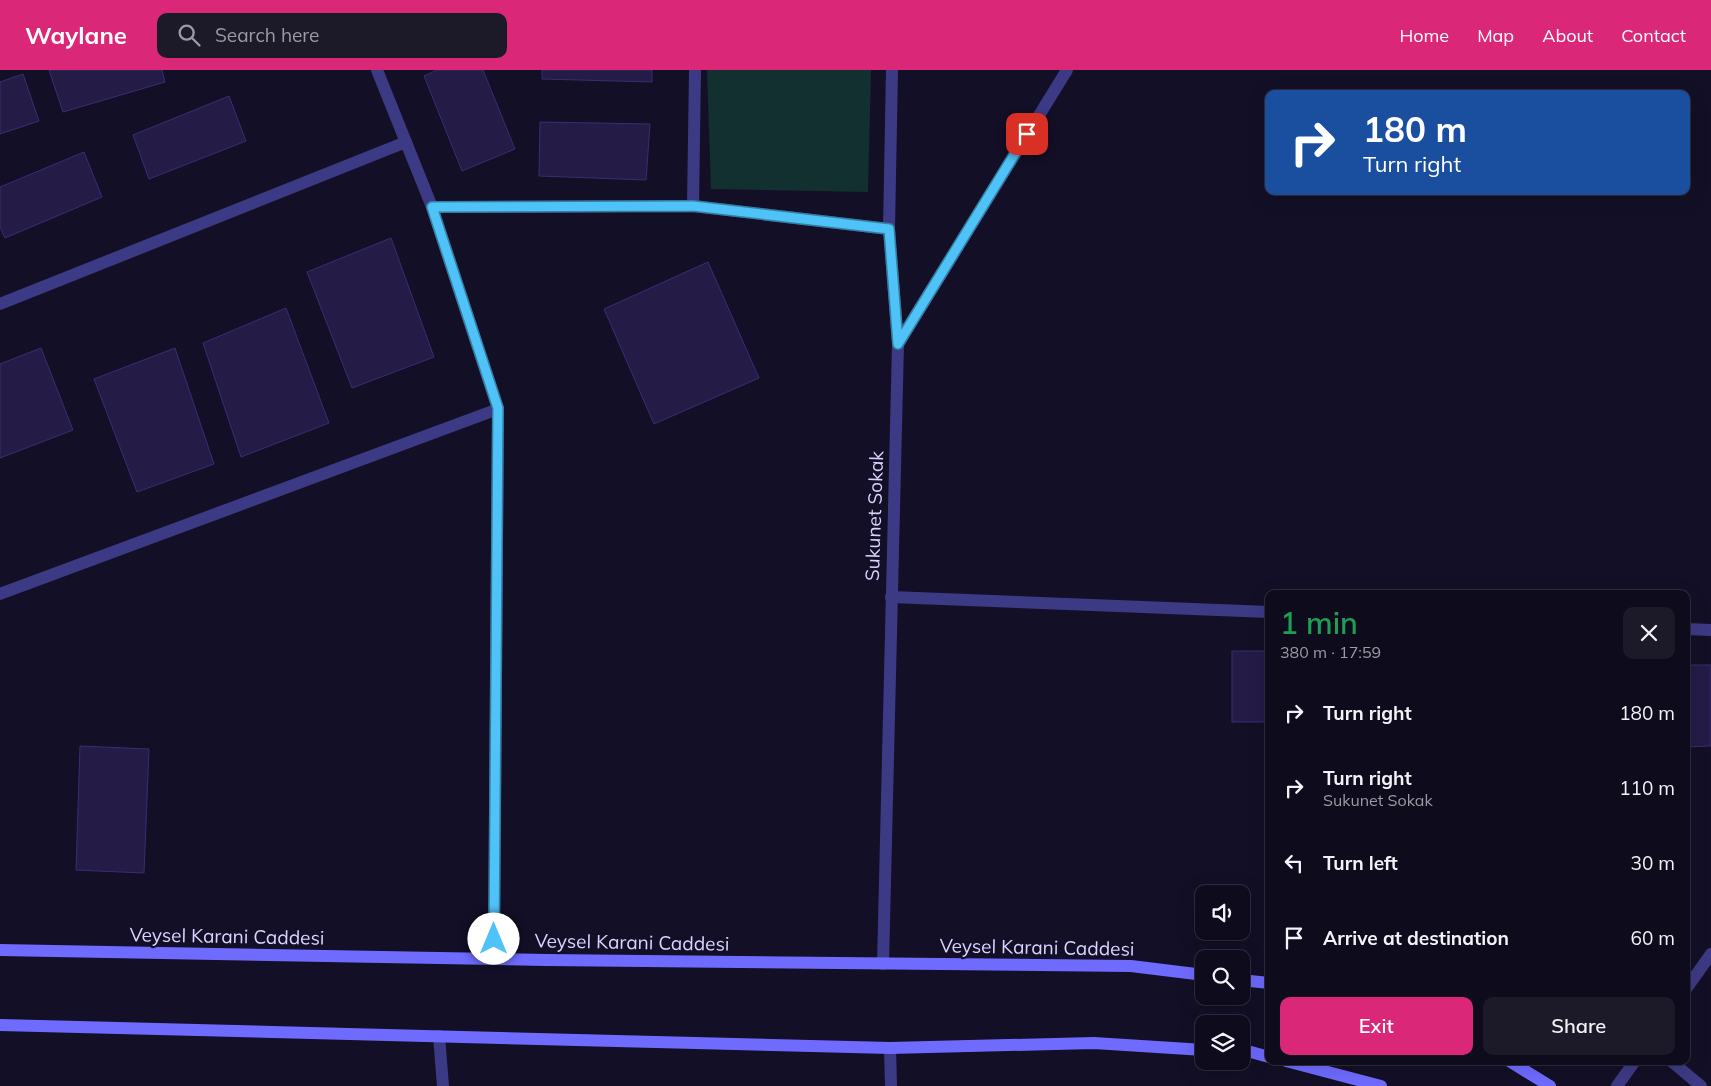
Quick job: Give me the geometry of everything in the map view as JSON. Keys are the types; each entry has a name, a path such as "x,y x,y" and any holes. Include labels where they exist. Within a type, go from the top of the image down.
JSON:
{"main road":[{"name":"Veysel Karani Caddesi","path":"0,950 494,959 1131,966 1195,974"},
{"path":"1250,981 1265,983"},
{"path":"0,1025 890,1048 1094,1043 1195,1049"},
{"path":"1250,1052 1265,1056"},
{"path":"1301,1065 1381,1086"},
{"path":"1516,1065 1550,1086"}],"street":[{"path":"377,70 432,207 498,408 494,959"},
{"path":"693,206 695,70"},
{"name":"Sukunet Sokak","path":"883,964 898,344 889,229 892,70"},
{"path":"898,344 1067,70"},
{"path":"0,304 406,142"},
{"path":"432,207 693,206 889,229"},
{"path":"0,594 498,408"},
{"path":"891,597 1265,612"},
{"path":"1690,629 1711,630"},
{"path":"1690,983 1711,954"},
{"path":"439,1036 442,1086"},
{"path":"890,1048 891,1086"},
{"path":"1617,1086 1632,1065"},
{"path":"1676,1065 1701,1086"}],"green space":[{"path":"707,70 871,70 868,192 711,189"}],"building":[{"path":"49,70 162,70 165,82 63,112"},
{"path":"437,70 483,70 515,149 462,171 424,76"},
{"path":"542,70 652,70 652,82 542,79"},
{"path":"23,74 39,121 0,134 0,82"},
{"path":"229,96 246,141 149,179 133,135"},
{"path":"540,122 650,124 646,180 539,176"},
{"path":"84,152 102,197 5,238 0,227 0,187"},
{"path":"391,238 434,357 352,388 307,272"},
{"path":"708,262 759,378 654,424 604,309"},
{"path":"286,308 329,423 241,457 203,343"},
{"path":"41,348 73,430 0,458 0,364"},
{"path":"175,348 214,464 137,492 94,379"},
{"path":"1232,651 1265,651 1265,722 1232,722"},
{"path":"1690,665 1711,665 1711,746 1690,747"},
{"path":"80,746 149,749 144,873 76,870"}],"route":[{"path":"494,939 498,408 432,207 693,206 889,229 898,344 1027,134"}]}
